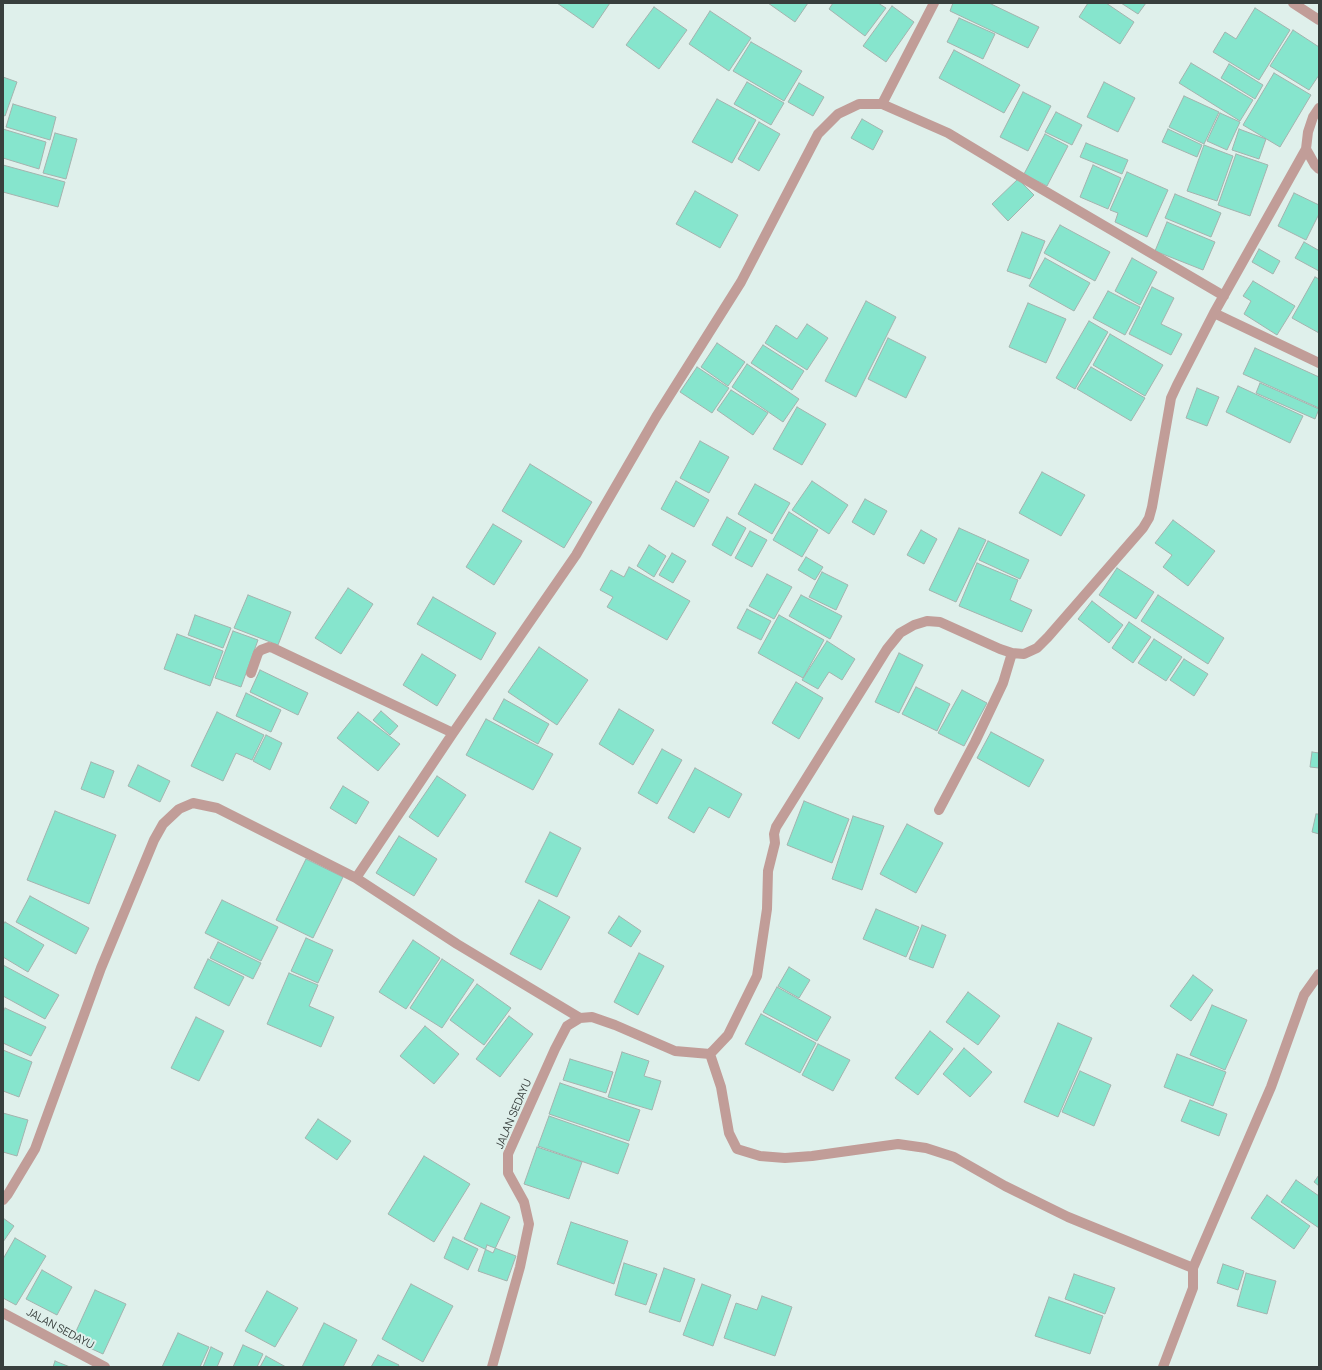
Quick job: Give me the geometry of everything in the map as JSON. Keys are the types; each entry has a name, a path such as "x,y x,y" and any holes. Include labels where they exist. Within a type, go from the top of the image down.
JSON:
{"street":[{"path":"882,104 934,3"},
{"path":"1294,3 1319,20"},
{"path":"356,878 453,733 576,555 656,417 741,282 818,134 838,114 858,104 882,104 948,133 1224,296"},
{"path":"710,1054 728,1035 758,976 767,910 768,871 775,843 774,834 776,827 887,649 900,633 914,625 927,621 940,622 1000,649 1012,653 1024,654 1037,648 1048,637 1143,528 1149,518 1152,507 1171,398 1214,313 1306,149 1308,132 1313,117 1319,108"},
{"path":"1306,149 1319,169"},
{"path":"1214,313 1319,363"},
{"path":"251,673 258,653 268,647 273,648 453,733"},
{"path":"938,810 978,736 1002,683 1012,653"},
{"path":"3,1200 35,1149 101,968 154,840 163,824 179,808 193,803 217,808 356,878 457,944 580,1018 592,1017 598,1019 675,1051 710,1054"},
{"path":"1163,1367 1193,1288 1193,1268 1271,1087 1304,995 1319,974"},
{"name":"JALAN SEDAYU","path":"492,1367 520,1268 529,1224 524,1202 508,1173 508,1154 555,1049 567,1026 580,1018"},
{"path":"710,1054 721,1087 729,1133 737,1149 760,1156 785,1158 812,1156 898,1144 926,1148 954,1157 1005,1186 1068,1217 1193,1268"},
{"name":"JALAN SEDAYU","path":"3,1313 105,1367"}],"building":[{"path":"557,3 610,3 593,28"},
{"path":"768,3 808,3 795,22"},
{"path":"833,3 878,3 886,8 865,36 829,9"},
{"path":"953,3 989,3 1039,27 1028,48 950,11"},
{"path":"1088,3 1106,3 1134,22 1120,44 1079,17"},
{"path":"1121,3 1146,3 1138,14"},
{"path":"892,6 914,22 886,62 863,46"},
{"path":"654,7 687,30 659,69 626,45"},
{"path":"1255,8 1290,30 1259,80 1213,52 1225,32 1236,39"},
{"path":"710,11 751,38 729,71 689,44"},
{"path":"959,18 995,34 983,59 947,42"},
{"path":"1293,30 1319,47 1319,75 1309,90 1270,66"},
{"path":"751,42 802,71 784,101 733,71"},
{"path":"954,50 1020,85 1004,113 939,78"},
{"path":"1191,63 1253,100 1240,121 1179,83"},
{"path":"1229,64 1263,85 1255,99 1221,78"},
{"path":"1274,73 1311,95 1280,147 1243,125"},
{"path":"3,77 17,82 5,116 3,115"},
{"path":"747,82 784,103 771,125 734,104"},
{"path":"1104,82 1135,98 1118,132 1087,117"},
{"path":"799,83 824,97 813,116 788,102"},
{"path":"1023,92 1051,106 1028,151 1000,137"},
{"path":"1184,96 1219,112 1204,144 1169,127"},
{"path":"717,99 756,120 732,163 692,142"},
{"path":"13,104 56,117 50,140 6,127"},
{"path":"1056,112 1082,125 1072,145 1045,132"},
{"path":"1220,113 1240,122 1227,150 1207,141"},
{"path":"862,119 883,131 873,150 851,138"},
{"path":"759,122 780,134 759,171 738,159"},
{"path":"3,129 46,142 39,169 3,158"},
{"path":"1168,129 1202,145 1197,157 1162,142"},
{"path":"1239,129 1266,139 1259,159 1232,150"},
{"path":"55,133 77,139 66,179 43,173"},
{"path":"1045,134 1068,146 1047,186 1024,174"},
{"path":"1086,143 1128,160 1122,174 1080,157"},
{"path":"1204,145 1233,156 1217,201 1187,191"},
{"path":"1236,154 1268,165 1250,216 1218,205"},
{"path":"3,165 65,182 58,207 3,192"},
{"path":"1093,165 1121,178 1108,209 1080,197"},
{"path":"1127,172 1168,190 1147,237 1115,222 1118,213 1110,210"},
{"path":"1018,179 1034,195 1008,221 992,204"},
{"path":"695,191 738,215 720,248 676,224"},
{"path":"1294,193 1319,205 1319,214 1306,240 1278,226"},
{"path":"1175,194 1221,213 1211,237 1165,218"},
{"path":"1167,222 1215,242 1203,270 1155,251"},
{"path":"1060,225 1110,252 1095,281 1044,253"},
{"path":"1022,232 1045,241 1030,279 1007,271"},
{"path":"1304,242 1318,250 1319,248 1319,271 1295,258"},
{"path":"1259,249 1280,261 1273,274 1252,262"},
{"path":"1045,258 1090,283 1074,311 1029,286"},
{"path":"1132,258 1157,272 1140,305 1115,291"},
{"path":"1315,277 1319,279 1319,333 1292,318"},
{"path":"1253,281 1295,306 1277,335 1244,314 1251,301 1243,296"},
{"path":"1152,287 1174,298 1161,324 1182,334 1171,355 1129,334"},
{"path":"1108,291 1140,307 1125,335 1093,318"},
{"path":"866,301 896,317 856,397 825,381"},
{"path":"1028,303 1066,319 1046,363 1009,347"},
{"path":"1089,321 1108,332 1075,389 1056,378"},
{"path":"807,324 828,338 807,370 765,343 776,325 797,339"},
{"path":"1110,334 1163,365 1145,396 1093,365"},
{"path":"888,338 926,357 906,398 868,379"},
{"path":"717,343 745,362 728,386 701,367"},
{"path":"763,345 804,371 792,390 751,363"},
{"path":"1255,348 1319,377 1319,408 1243,374"},
{"path":"747,364 799,399 783,422 732,387"},
{"path":"697,367 729,388 712,413 680,392"},
{"path":"1091,367 1145,398 1131,421 1077,389"},
{"path":"1260,383 1319,409 1315,419 1256,393"},
{"path":"1238,386 1303,416 1290,443 1226,412"},
{"path":"1197,388 1219,397 1207,426 1186,418"},
{"path":"731,390 768,413 753,435 717,410"},
{"path":"797,407 826,424 802,465 773,449"},
{"path":"700,441 729,457 709,493 680,478"},
{"path":"530,464 592,502 564,548 502,511"},
{"path":"1042,472 1085,495 1061,536 1019,513"},
{"path":"676,481 709,500 694,527 661,509"},
{"path":"812,481 848,505 829,534 792,510"},
{"path":"755,484 790,503 772,534 738,514"},
{"path":"865,499 887,511 874,535 852,522"},
{"path":"789,512 818,530 802,557 773,540"},
{"path":"727,517 746,528 731,556 712,545"},
{"path":"1173,520 1215,551 1188,586 1163,567 1172,555 1155,543"},
{"path":"493,524 522,541 494,585 466,567"},
{"path":"959,528 986,540 956,602 929,590"},
{"path":"921,530 937,539 924,564 907,555"},
{"path":"750,531 767,540 752,567 735,558"},
{"path":"988,541 1029,560 1020,579 979,560"},
{"path":"649,545 666,556 654,577 637,566"},
{"path":"672,553 686,561 673,583 659,575"},
{"path":"806,557 823,567 815,580 798,570"},
{"path":"977,563 1018,580 1010,600 1032,610 1022,632 959,606"},
{"path":"629,567 690,601 667,640 607,607 613,597 600,590 611,570 624,577"},
{"path":"1117,568 1154,592 1136,619 1099,595"},
{"path":"822,572 848,585 836,610 809,597"},
{"path":"767,574 792,587 774,619 749,606"},
{"path":"348,588 373,604 341,654 315,638"},
{"path":"248,595 291,612 278,645 234,628"},
{"path":"801,595 842,616 830,639 789,616"},
{"path":"1158,595 1224,638 1208,664 1141,621"},
{"path":"433,597 496,633 481,660 417,624"},
{"path":"1092,601 1123,625 1109,643 1078,619"},
{"path":"747,609 771,621 761,640 737,628"},
{"path":"195,615 231,628 223,648 188,635"},
{"path":"779,615 824,640 803,678 758,653"},
{"path":"1129,622 1151,637 1133,663 1112,648"},
{"path":"233,631 258,640 241,687 215,678"},
{"path":"177,634 223,651 210,686 164,669"},
{"path":"1154,639 1182,657 1166,681 1138,663"},
{"path":"827,641 855,659 842,680 829,672 818,689 802,680"},
{"path":"539,647 588,680 557,725 508,692"},
{"path":"899,653 923,665 899,713 875,702"},
{"path":"422,654 456,675 437,706 403,685"},
{"path":"1184,659 1208,674 1194,696 1170,680"},
{"path":"260,670 308,693 298,715 250,692"},
{"path":"796,682 823,698 799,739 772,723"},
{"path":"916,687 950,704 937,731 902,714"},
{"path":"962,690 987,703 964,746 938,733"},
{"path":"246,693 281,710 271,732 236,716"},
{"path":"504,699 549,724 538,744 493,719"},
{"path":"619,709 654,730 633,765 599,744"},
{"path":"381,711 398,726 390,735 373,720"},
{"path":"217,712 264,735 252,760 236,753 223,781 191,766"},
{"path":"358,712 400,744 378,771 337,738"},
{"path":"486,719 553,754 533,790 466,755"},
{"path":"991,732 1044,760 1029,787 977,758"},
{"path":"266,735 282,743 270,770 253,761"},
{"path":"662,749 682,760 657,804 638,793"},
{"path":"1312,752 1319,753 1319,768 1310,767"},
{"path":"91,762 114,771 104,798 81,789"},
{"path":"138,765 170,781 160,802 128,786"},
{"path":"695,768 742,794 729,818 709,807 694,833 668,818"},
{"path":"437,776 466,795 438,837 409,817"},
{"path":"343,786 369,802 356,824 330,808"},
{"path":"804,801 849,819 832,863 787,845"},
{"path":"55,811 116,835 89,904 27,880"},
{"path":"1316,814 1319,814 1319,834 1312,832"},
{"path":"853,816 884,826 862,890 832,879"},
{"path":"907,824 943,843 916,893 880,874"},
{"path":"550,832 581,848 557,897 525,882"},
{"path":"399,836 437,859 414,896 376,873"},
{"path":"306,859 343,877 313,938 276,920"},
{"path":"30,896 89,928 76,954 16,922"},
{"path":"222,900 278,927 261,961 205,933"},
{"path":"539,900 570,917 541,970 510,954"},
{"path":"876,909 919,927 906,957 863,939"},
{"path":"619,916 641,931 631,947 608,933"},
{"path":"5,922 44,945 28,972 3,957 3,925"},
{"path":"922,925 946,935 933,968 909,959"},
{"path":"306,938 333,950 318,983 291,971"},
{"path":"413,940 440,958 406,1009 379,992"},
{"path":"218,942 261,963 253,979 210,958"},
{"path":"639,953 664,966 638,1015 614,1002"},
{"path":"208,959 244,977 229,1006 194,988"},
{"path":"442,959 474,980 442,1028 410,1008"},
{"path":"3,965 59,995 45,1019 3,996"},
{"path":"789,967 810,980 799,998 778,986"},
{"path":"289,973 318,985 309,1006 334,1017 321,1047 267,1024"},
{"path":"1193,975 1213,990 1191,1021 1170,1006"},
{"path":"477,984 511,1008 484,1045 450,1020"},
{"path":"777,987 831,1017 817,1041 763,1012"},
{"path":"968,992 1000,1016 978,1045 946,1022"},
{"path":"1212,1005 1247,1020 1225,1070 1190,1055"},
{"path":"5,1008 46,1027 31,1056 3,1043 3,1012"},
{"path":"761,1014 816,1043 800,1073 745,1044"},
{"path":"509,1016 533,1034 500,1077 476,1059"},
{"path":"196,1017 224,1031 199,1081 171,1068"},
{"path":"1058,1023 1092,1038 1058,1117 1024,1102"},
{"path":"425,1026 459,1054 434,1084 400,1056"},
{"path":"930,1031 953,1049 918,1095 895,1078"},
{"path":"818,1044 850,1060 833,1091 802,1075"},
{"path":"964,1048 992,1072 970,1097 943,1074"},
{"path":"3,1050 32,1062 19,1097 3,1091"},
{"path":"622,1052 649,1061 644,1076 661,1081 652,1110 608,1097"},
{"path":"1177,1054 1226,1072 1213,1106 1164,1087"},
{"path":"570,1059 613,1072 606,1093 563,1080"},
{"path":"1080,1071 1111,1085 1094,1126 1062,1112"},
{"path":"560,1083 640,1110 629,1141 549,1114"},
{"path":"1190,1100 1227,1114 1219,1136 1181,1121"},
{"path":"3,1113 28,1120 17,1156 3,1152"},
{"path":"549,1116 629,1144 618,1174 538,1146"},
{"path":"318,1119 351,1141 337,1160 305,1138"},
{"path":"537,1147 582,1162 569,1199 524,1184"},
{"path":"424,1156 470,1184 434,1242 388,1214"},
{"path":"1319,1175 1319,1186 1314,1182"},
{"path":"1296,1180 1319,1196 1319,1228 1281,1202"},
{"path":"1267,1195 1310,1226 1294,1249 1251,1218"},
{"path":"481,1203 510,1217 493,1253 464,1239"},
{"path":"3,1218 14,1226 3,1242"},
{"path":"571,1222 628,1241 614,1284 557,1264"},
{"path":"453,1237 478,1249 468,1270 444,1258"},
{"path":"15,1238 46,1256 16,1305 3,1298 3,1259"},
{"path":"487,1245 516,1256 507,1281 478,1271"},
{"path":"624,1263 657,1274 646,1305 615,1295"},
{"path":"1223,1264 1244,1271 1238,1290 1217,1283"},
{"path":"664,1268 695,1279 680,1322 649,1312"},
{"path":"42,1270 72,1287 57,1315 26,1299"},
{"path":"1246,1273 1276,1281 1267,1314 1237,1306"},
{"path":"1074,1274 1115,1288 1105,1314 1065,1299"},
{"path":"411,1284 453,1306 423,1362 382,1339"},
{"path":"702,1284 731,1295 713,1346 683,1335"},
{"path":"95,1290 126,1304 103,1354 72,1340"},
{"path":"267,1291 298,1308 275,1347 245,1331"},
{"path":"762,1296 792,1307 775,1356 724,1338 736,1303 757,1310"},
{"path":"1049,1297 1103,1316 1090,1354 1035,1336"},
{"path":"324,1323 357,1340 343,1367 302,1367"},
{"path":"178,1333 209,1347 200,1367 162,1367"},
{"path":"243,1345 263,1354 257,1367 233,1367"},
{"path":"211,1347 223,1353 217,1367 203,1367"},
{"path":"378,1355 399,1365 398,1367 371,1367"},
{"path":"266,1356 286,1367 260,1367"},
{"path":"55,1361 70,1367 53,1367"}]}
